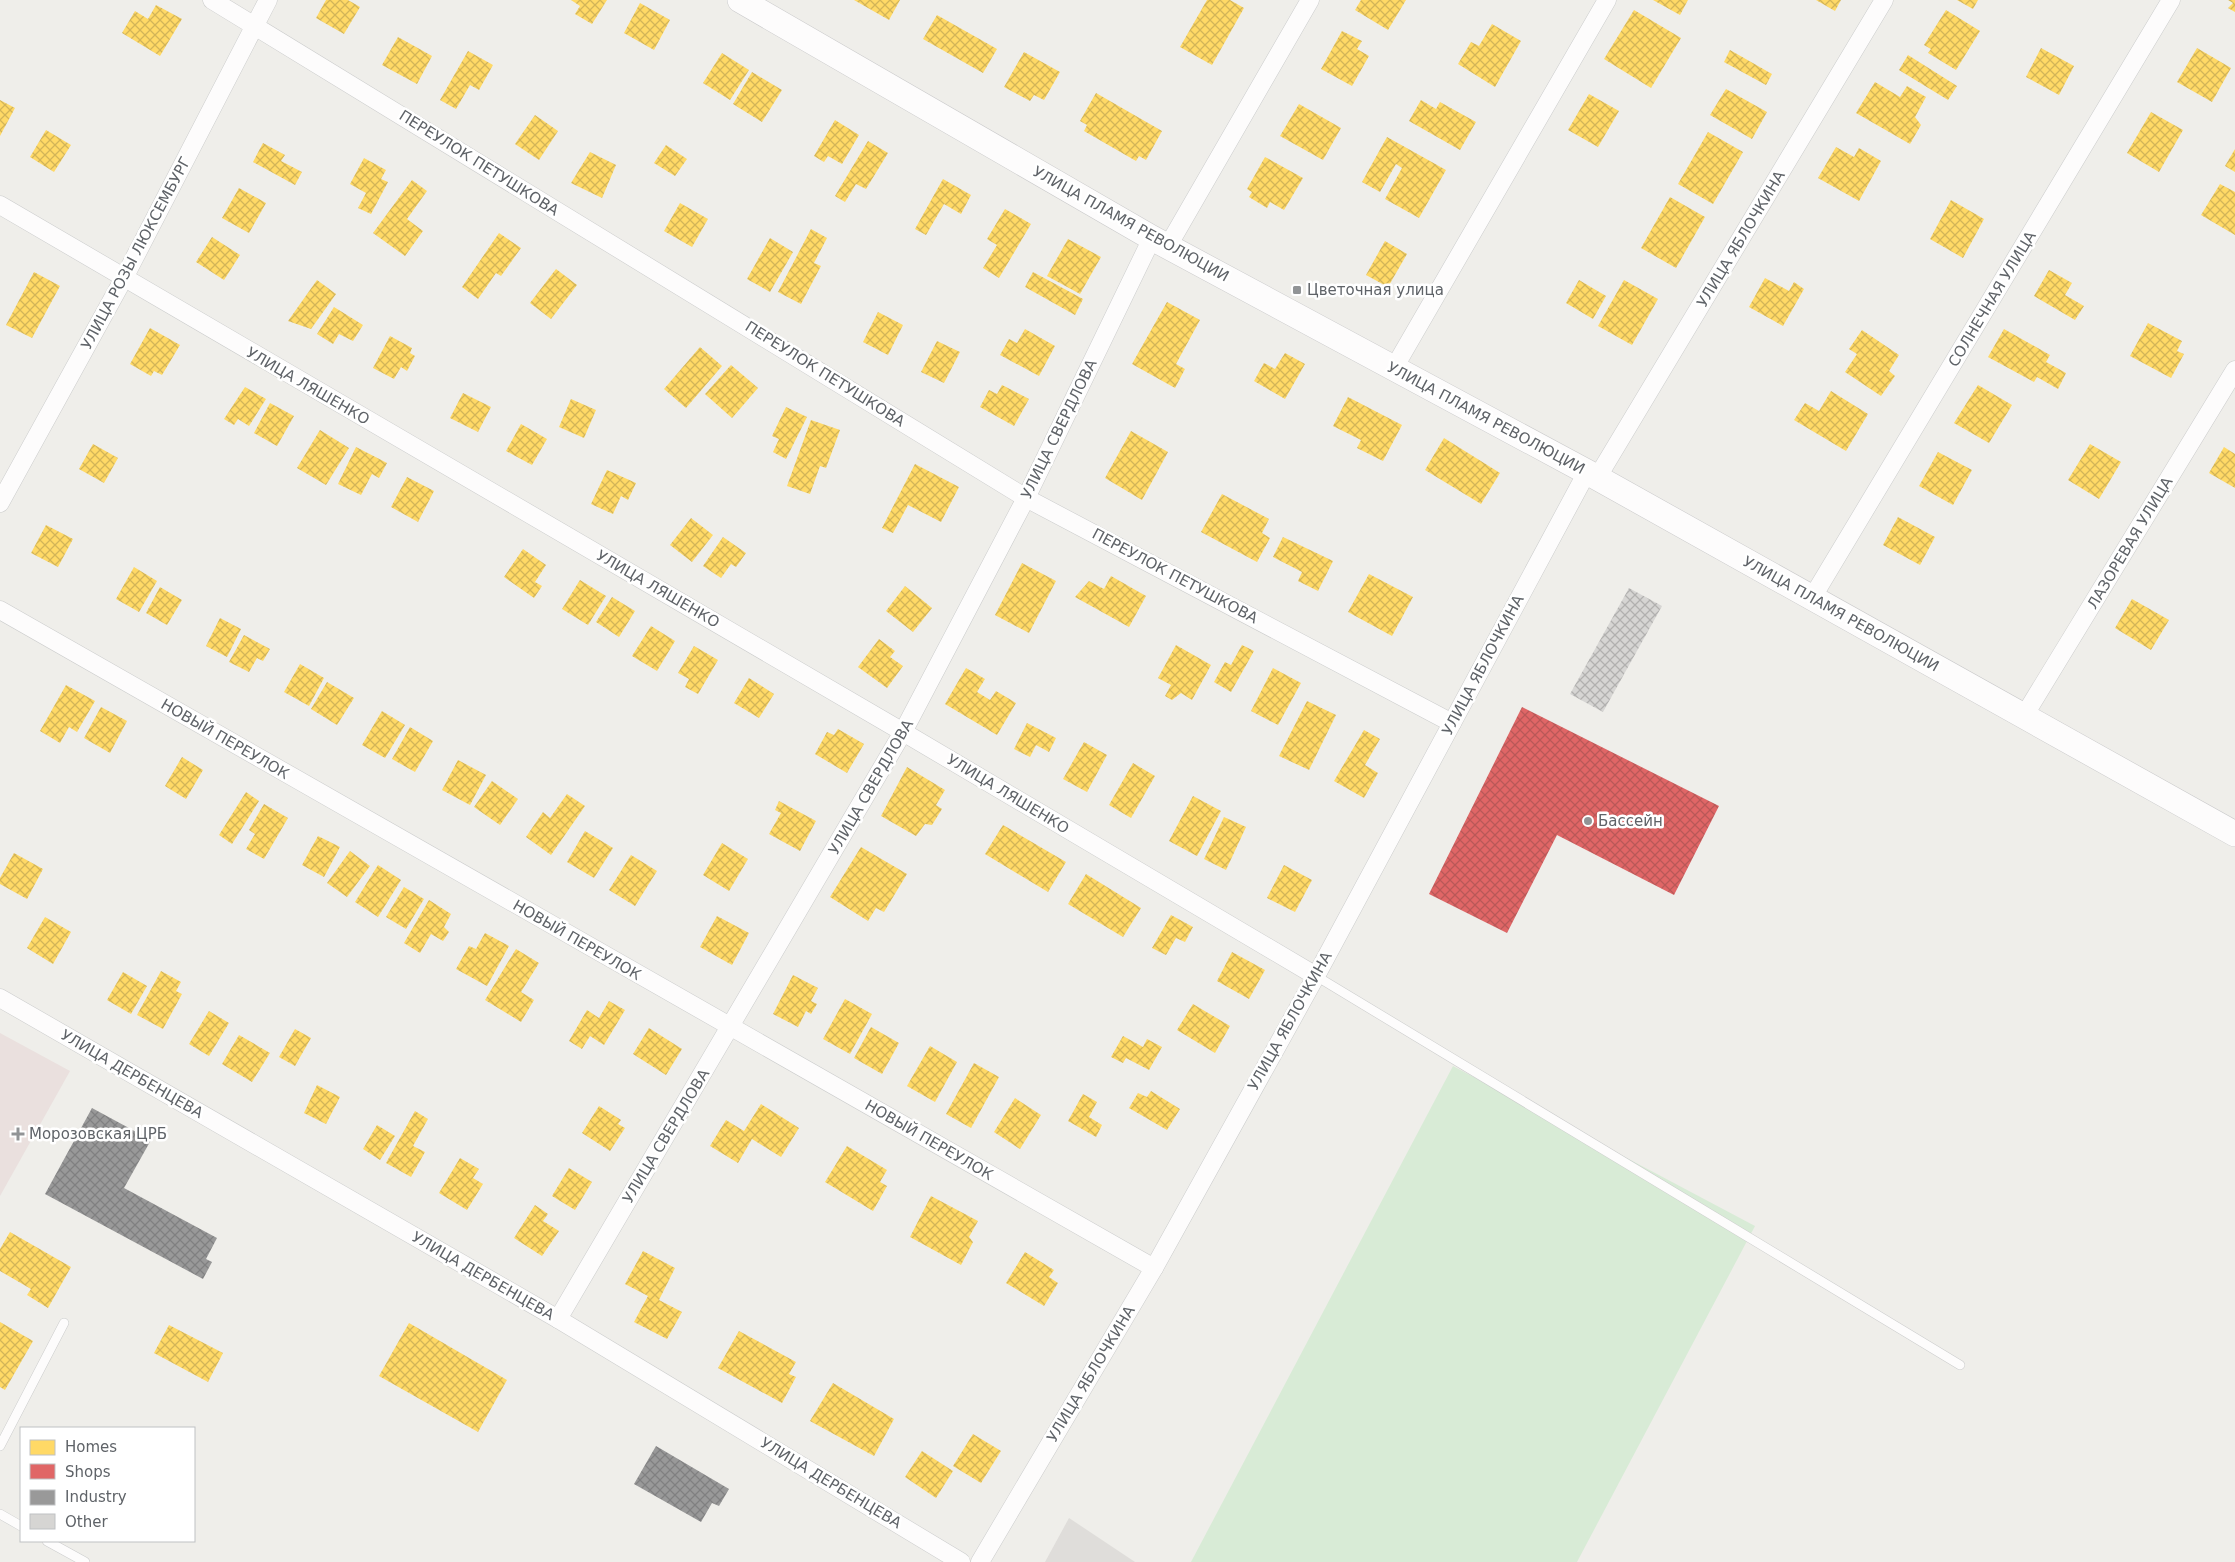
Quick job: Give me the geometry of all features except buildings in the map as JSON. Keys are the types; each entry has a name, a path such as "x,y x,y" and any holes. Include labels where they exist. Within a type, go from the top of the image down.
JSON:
{"street":[{"name":"ПЕРЕУЛОК ПЕТУШКОВА","path":"212,0 1026,498 1452,723"},
{"name":"УЛИЦА РОЗЫ ЛЮКСЕМБУРГ","path":"0,503 124,278 268,0"},
{"name":"УЛИЦА ПЛАМЯ РЕВОЛЮЦИИ","path":"740,0 1160,242 1592,475 2235,833"},
{"name":"УЛИЦА СВЕРДЛОВА","path":"558,1319 731,1028 903,732 1160,242 1310,0"},
{"path":"1394,368 1607,0"},
{"name":"УЛИЦА ЯБЛОЧКИНА","path":"980,1562 1154,1268 1316,976 1452,723 1592,475 1884,0"},
{"name":"СОЛНЕЧНАЯ УЛИЦА","path":"1812,598 2171,0"},
{"name":"УЛИЦА ЛЯШЕНКО","path":"0,205 903,732 1316,976"},
{"name":"ЛАЗОРЕВАЯ УЛИЦА","path":"2024,716 2235,370"},
{"name":"НОВЫЙ ПЕРЕУЛОК","path":"0,610 1154,1268"},
{"name":"УЛИЦА ДЕРБЕНЦЕВА","path":"0,998 558,1319 961,1562"}],"lane":[{"path":"1316,976 1960,1365"},
{"path":"0,1446 64,1323"},
{"path":"0,1514 20,1525"},
{"path":"49,1542 85,1562"}],"shaded area":[{"name":"Морозовская ЦРБ","path":"0,1033 70,1071 0,1196"},
{"path":"1069,1518 1135,1562 1045,1562"}],"green space":[{"path":"1453,1066 1755,1226 1577,1562 1191,1562"}],"place":[{"name":"Цветочная улица","path":"1297,290"},
{"name":"Бассейн","path":"1588,821"},
{"name":"Морозовская ЦРБ","path":"18,1134"}]}
